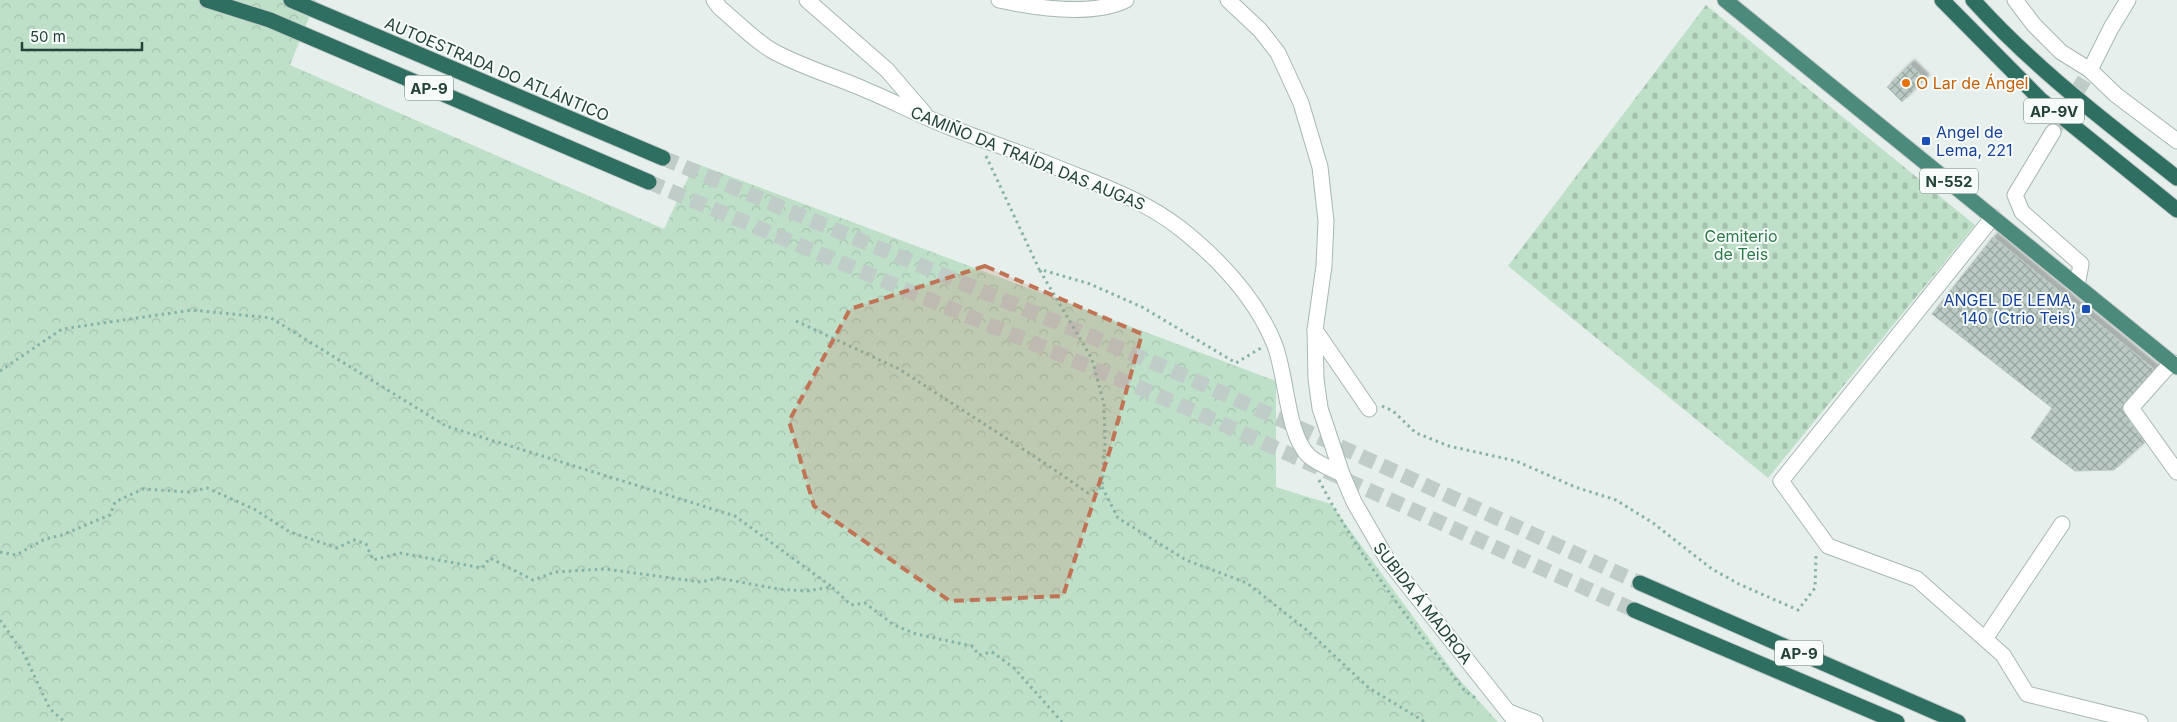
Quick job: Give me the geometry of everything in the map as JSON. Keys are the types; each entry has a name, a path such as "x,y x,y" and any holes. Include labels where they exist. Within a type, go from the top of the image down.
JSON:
{"highway":[{"name":"AP-9","path":"207,0 270,20 649,182"},
{"name":"AUTOESTRADA DO ATLÁNTICO","path":"290,0 663,158"},
{"name":"N-552","path":"1725,0 2175,365"},
{"name":"AP-9V","path":"1942,0 2040,99 2177,210"},
{"name":"AP-9V","path":"1973,0 1996,26 2057,83 2177,178"},
{"path":"2151,190 2177,215"},
{"name":"AP-9","path":"1640,583 1958,722"},
{"name":"AP-9","path":"1634,610 1897,722"}],"street":[{"name":"CAMIÑO DA TRAÍDA DAS AUGAS","path":"714,0 720,8 769,49 809,68 865,89 977,138 1011,149 1118,192 1139,201 1161,214 1215,258 1240,286 1273,341 1280,358 1296,433 1302,445 1310,456 1342,474"},
{"path":"807,0 887,70 927,117"},
{"path":"999,0 1026,6 1093,10 1126,0"},
{"name":"SUBIDA Á MADROA","path":"1228,0 1260,30 1278,53 1292,81 1312,133 1320,167 1326,221 1324,266 1315,330 1316,379 1320,408 1342,474 1358,511 1387,559 1513,717"},
{"path":"2015,0 2034,25 2061,52 2090,70 2116,95 2177,141"},
{"path":"2090,70 2128,0"},
{"path":"2052,132 2015,195 2022,212 2081,264 2077,286"},
{"path":"1993,217 1781,481 1828,546 1917,579 2004,656 2027,694 2140,722"},
{"path":"1315,330 1368,409"},
{"path":"2175,365 2131,408 2177,472"},
{"path":"1985,639 2062,524"},
{"path":"1513,717 1535,722"}],"path":[{"path":"977,138 1039,269 1092,359 1104,404 1105,443 1102,487 1118,518 1186,560 1247,583 1308,631 1369,688 1425,722"},
{"path":"1039,269 1090,284 1142,307 1236,363 1273,341"},
{"path":"0,371 62,329 192,310 271,318 446,426 735,516 832,587 851,605 864,602 894,625 916,634 972,646 980,655 992,652 1014,668 1062,722"},
{"path":"796,321 899,369 1088,493 1102,487"},
{"path":"1368,409 1374,402 1393,411 1416,433 1449,446 1516,461 1575,488 1616,500 1653,523 1712,569 1739,584 1798,610 1814,588 1817,531"},
{"path":"0,552 16,555 45,539 62,535 110,515 115,502 143,489 189,492 207,488 254,509 290,532 321,543 337,548 354,540 366,544 373,560 400,553 482,568 490,558 533,580 555,572 605,569 701,582 718,578 787,590 806,591 832,587"},
{"path":"0,620 24,654 50,710 65,722"}],"highlighted area":[{"path":"985,266 1142,334 1110,450 1063,596 950,601 814,506 789,421 850,309"}],"green space":[{"path":"0,0 316,0 290,65 664,229 695,163 1276,381 1276,487 1331,504 1457,677 1498,722 0,722"},
{"name":"Cemiterio de Teis","path":"1706,5 1975,225 1768,478 1508,266"}],"building":[{"name":"O Lar de Ángel","path":"1910,64 1925,79 1902,102 1887,87"},
{"path":"1993,237 2155,370 2121,407 2144,443 2114,470 2075,471 2031,438 2052,408 1932,314"}],"tunnel":[{"path":"2053,132 2090,70"},
{"path":"663,158 1176,372 1640,583"},
{"path":"649,182 1178,404 1634,610"}],"place":[{"name":"O Lar de Ángel","path":"1906,83"},
{"name":"Angel de Lema, 221","path":"1926,141"},
{"name":"ANGEL DE LEMA, 140 (Ctrio Teis)","path":"2086,309"}]}
